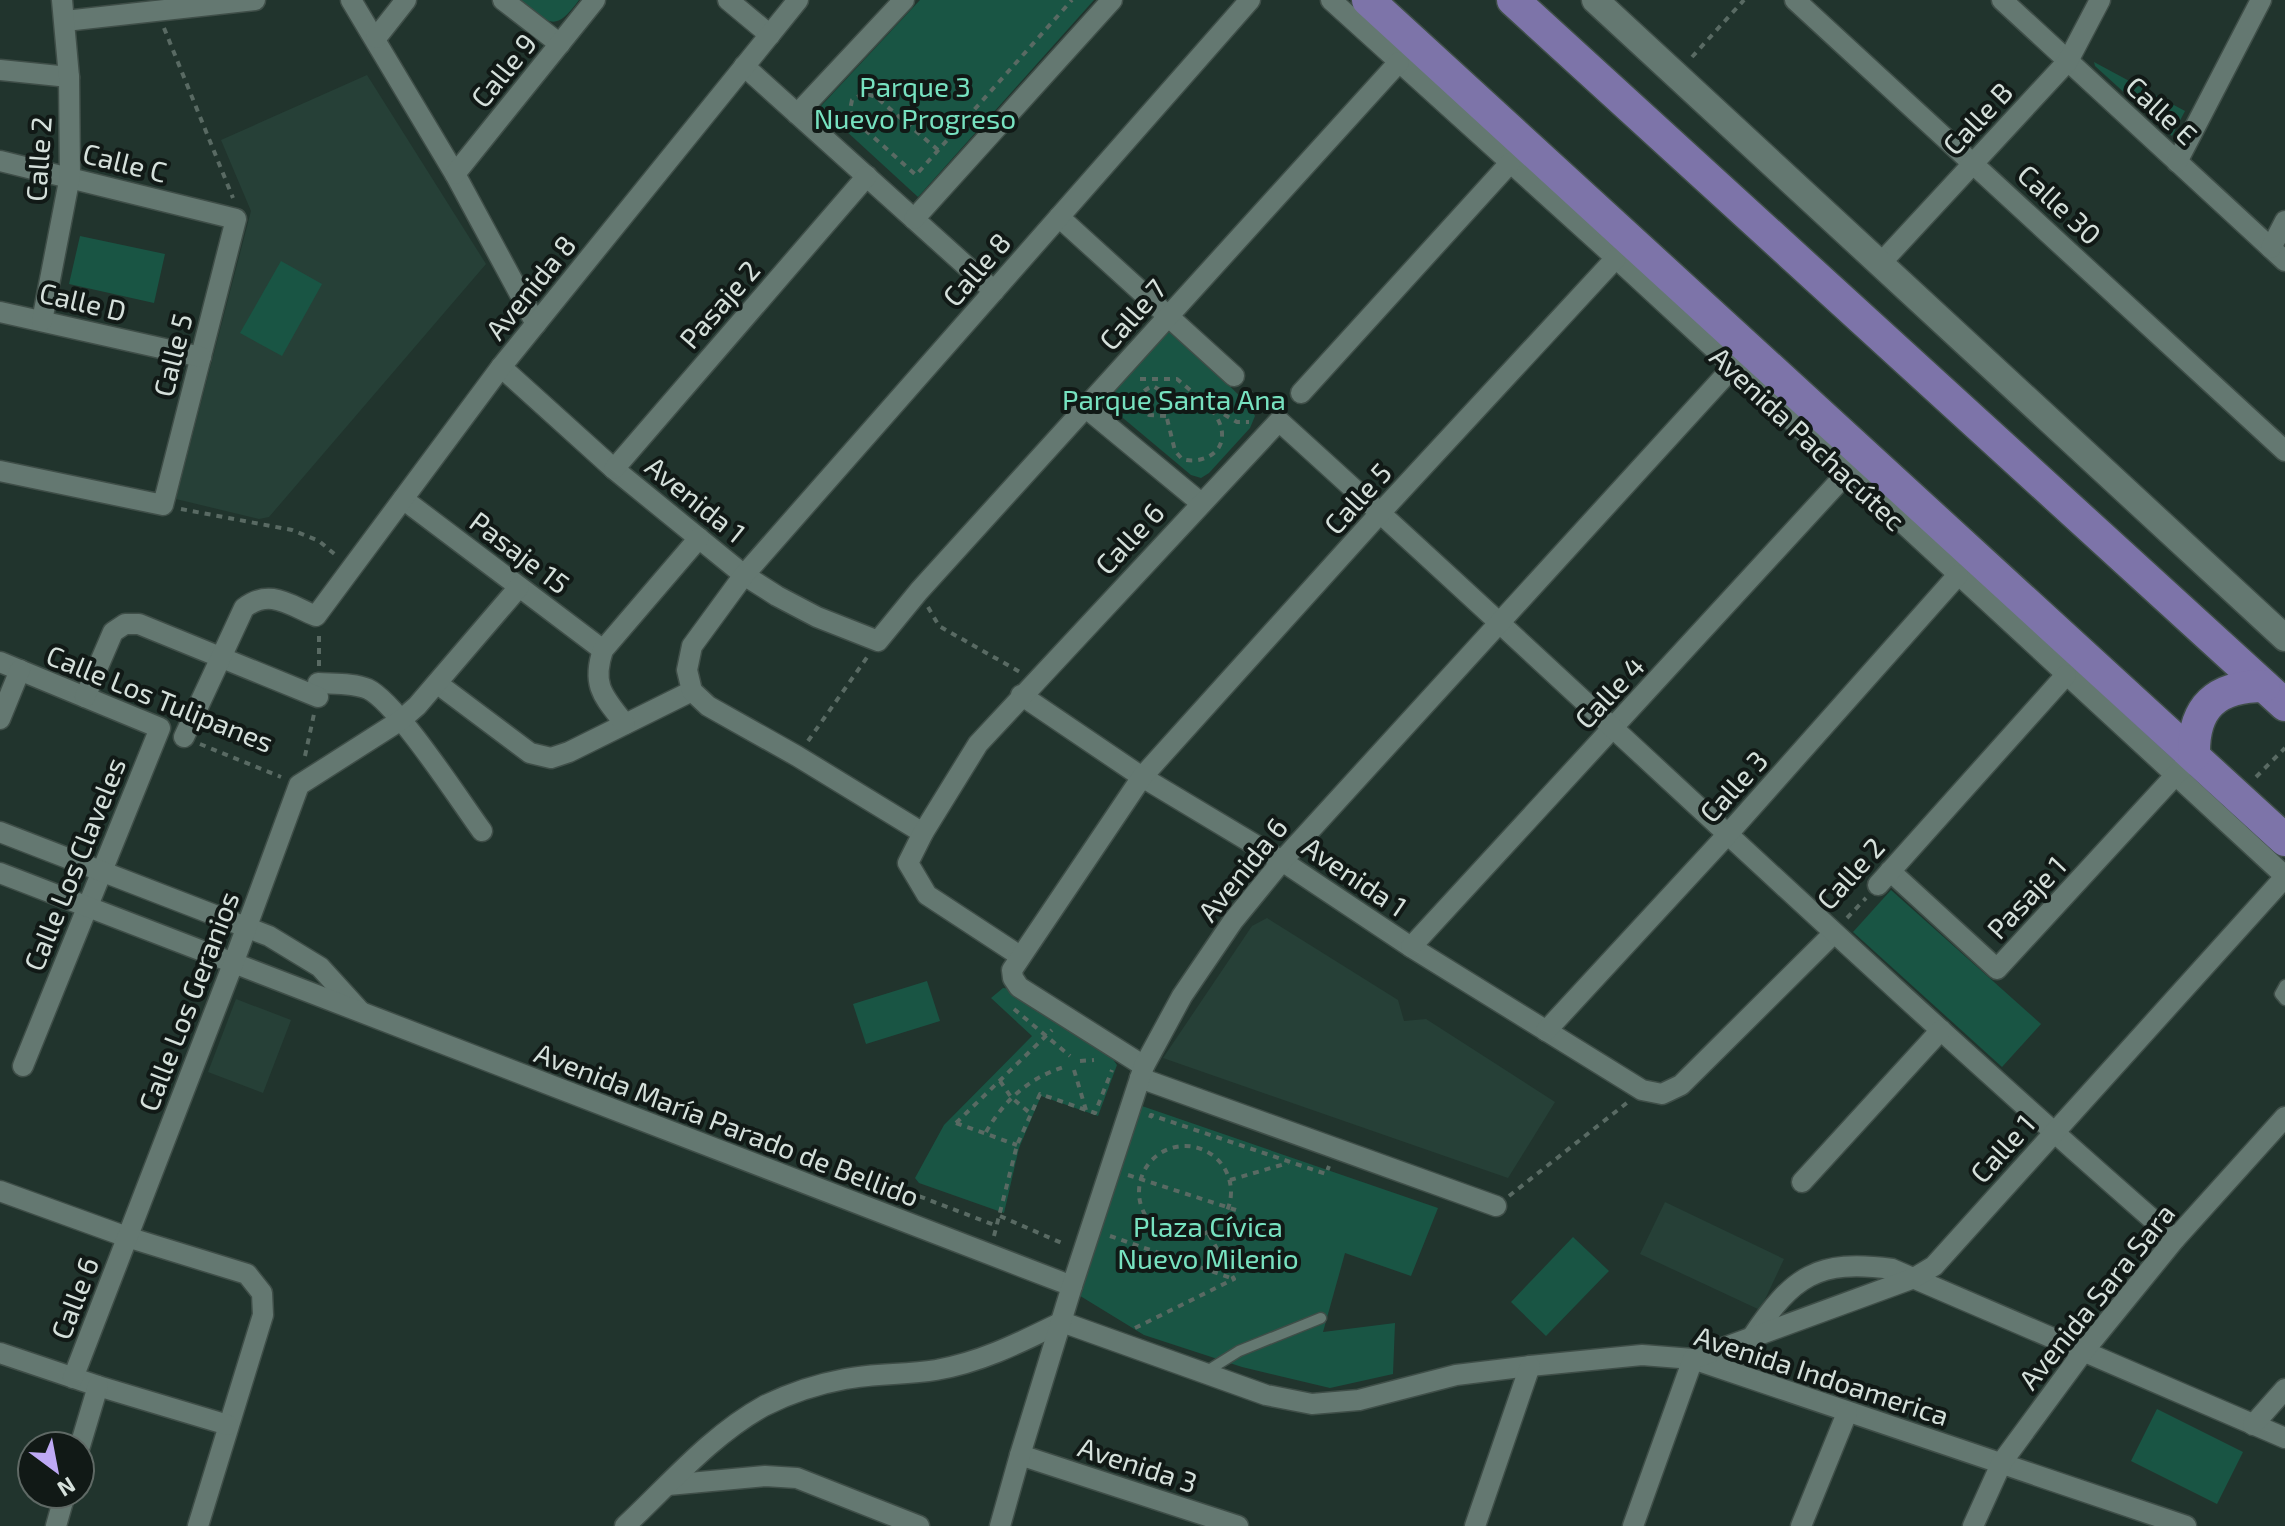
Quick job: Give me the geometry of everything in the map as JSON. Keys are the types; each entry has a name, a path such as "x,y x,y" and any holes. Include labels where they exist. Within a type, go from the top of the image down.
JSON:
{"main road":[{"name":"Avenida Pachacútec","path":"1368,0 2184,765 2237,797 2285,840"},
{"path":"1513,0 2274,696"},
{"path":"2184,765 2202,712 2219,695 2240,686 2274,696"}],"street":[{"name":"Calle 2","path":"42,321 70,176 69,77 62,0"},
{"path":"65,21 255,0"},
{"path":"351,0 455,174 536,324"},
{"path":"376,38 406,0"},
{"path":"503,0 560,44"},
{"name":"Calle 9","path":"455,174 595,0"},
{"path":"728,0 770,35"},
{"name":"Avenida 8","path":"220,657 244,608 257,598 273,598 316,616 501,367 798,0"},
{"path":"797,114 904,0"},
{"path":"914,219 1112,0"},
{"name":"Calle 8","path":"692,691 687,670 692,646 744,575 1250,0"},
{"name":"Avenida Pachacútec","path":"1331,0 1616,258 2066,675 2184,765 2285,876"},
{"path":"1595,0 2285,638"},
{"name":"Calle 30","path":"1795,0 2285,451"},
{"name":"Calle E","path":"2002,0 2278,254"},
{"name":"Calle B","path":"1880,264 2068,61 2100,0"},
{"path":"2177,162 2261,0"},
{"name":"Calle 7","path":"878,641 919,591 1399,62"},
{"path":"744,66 994,291"},
{"path":"0,70 69,77"},
{"name":"Calle C","path":"0,161 236,219"},
{"path":"1301,393 1510,163"},
{"name":"Pasaje 2","path":"614,469 867,176"},
{"path":"1059,217 1234,376"},
{"name":"Calle 5","path":"163,505 236,219"},
{"path":"2278,254 2285,221"},
{"name":"Calle 5","path":"1020,956 1142,777 1616,258"},
{"name":"Calle D","path":"0,312 201,357"},
{"name":"Avenida 1","path":"501,367 614,469 744,575 817,617 878,641"},
{"name":"Avenida 6","path":"1000,1526 1072,1286 1142,1072 1182,996 1233,921 1282,861 1732,368"},
{"path":"1085,407 1201,503"},
{"path":"1279,421 1499,620 1727,835 2053,1133 2175,1239"},
{"name":"Calle 6","path":"1020,956 927,895 908,863 978,744 1279,421"},
{"path":"0,471 163,505"},
{"name":"Calle 4","path":"1411,947 1846,474"},
{"name":"Pasaje 15","path":"403,499 603,650"},
{"path":"625,724 600,691 597,668 603,650 699,538"},
{"name":"Calle 3","path":"1546,1031 1727,835 1958,575"},
{"path":"299,785 401,720 438,684 519,587"},
{"path":"85,697 113,632 125,624 139,624 220,657 318,690 366,688 381,698 401,720 482,831"},
{"path":"184,737 220,657"},
{"name":"Calle Los Tulipanes","path":"0,662 160,728"},
{"path":"0,719 20,670"},
{"name":"Calle 2","path":"1884,878 2066,675"},
{"path":"438,684 530,753 551,758 692,691 708,706 923,833"},
{"name":"Avenida 1","path":"1028,688 1142,777 1282,861 1411,947 1546,1031 1652,1092"},
{"name":"Calle Los Claveles","path":"23,1066 160,728"},
{"name":"Pasaje 1","path":"1884,878 1997,969 2184,765"},
{"name":"Calle Los Geranios","path":"127,1237 299,785"},
{"name":"Avenida María Parado de Bellido","path":"0,832 269,936 320,967 363,1014"},
{"name":"Avenida María Parado de Bellido","path":"0,873 1072,1286"},
{"name":"Calle 1","path":"1693,1359 1914,1278 1934,1266 2285,876"},
{"name":"Calle 2","path":"1652,1092 1681,1085 1834,933"},
{"path":"1020,956 1012,970 1019,987 1142,1072 1336,1149 1496,1206"},
{"path":"1802,1182 1941,1030"},
{"name":"Avenida Sara Sara","path":"1973,1526 2002,1462 2083,1352 2175,1239 2285,1117"},
{"path":"0,1191 127,1237 247,1274 262,1293 263,1315 198,1526"},
{"name":"Calle 6","path":"73,1378 127,1237"},
{"path":"1752,1337 1785,1294 1804,1277 1828,1268 1860,1265 1892,1269 2285,1438"},
{"path":"625,1526 644,1518 668,1485 723,1435 764,1407 804,1390 846,1379 934,1371 968,1364 1062,1322"},
{"name":"Avenida Indoamerica","path":"1062,1322 1266,1395 1312,1404 1359,1400 1456,1375 1530,1366 1642,1355 1693,1359 1847,1413 2002,1462 2162,1522 2186,1526"},
{"path":"0,1353 228,1425"},
{"path":"1633,1526 1693,1359"},
{"path":"1475,1526 1530,1366"},
{"path":"85,1430 98,1386"},
{"path":"2253,1425 2285,1389"},
{"path":"1801,1526 1847,1413"},
{"name":"Avenida 3","path":"1020,1455 1238,1526"},
{"path":"668,1485 765,1476 797,1478 919,1526"}],"lane":[{"path":"2285,985 2280,994 2285,1000"},
{"path":"1204,1373 1239,1351 1321,1318"}],"path":[{"path":"938,150 870,94 864,93 852,100 850,110 854,120 916,175 1072,0"},
{"path":"1675,75 1744,0"},
{"path":"158,11 237,206 236,219"},
{"path":"1234,376 1279,421"},
{"path":"1158,388 1166,378"},
{"path":"1110,380 1177,379 1210,407 1237,422 1250,425 1253,415"},
{"path":"1158,388 1148,388 1139,397 1138,406 1149,415 1166,416"},
{"path":"1158,388 1175,451 1182,459 1197,461 1215,452 1223,437 1219,421 1210,407"},
{"path":"1171,455 1182,465"},
{"path":"163,505 292,530 319,541 351,568"},
{"path":"919,591 939,626 1028,688"},
{"path":"797,756 878,641"},
{"name":"Calle Los Tulipanes","path":"184,737 299,785"},
{"path":"2237,797 2285,748"},
{"name":"Calle 2","path":"1834,933 1884,878"},
{"path":"1006,1002 1070,1056"},
{"path":"1017,1145 956,1123 1056,1025"},
{"path":"989,1254 1017,1145 1040,1094 1095,1113 1112,1064"},
{"path":"986,1132 1011,1097 1042,1075 1067,1066"},
{"path":"1074,1070 1086,1110"},
{"path":"1000,1081 1011,1097 1031,1114"},
{"path":"1496,1206 1652,1092"},
{"path":"1146,1131 1151,1115 1326,1174 1336,1149"},
{"path":"1180,1146 1202,1149 1219,1161 1230,1180 1229,1207 1217,1226 1208,1232 1187,1238 1165,1234 1142,1211 1138,1190 1140,1179 1160,1153 1180,1146"},
{"path":"1230,1180 1290,1162"},
{"path":"1111,1169 1236,1210"},
{"path":"1126,1188 1131,1176"},
{"path":"884,1213 895,1187 997,1226"},
{"path":"999,1216 1064,1242 1060,1255"},
{"path":"1114,1225 1109,1237 1234,1279"},
{"path":"1208,1232 1234,1279"},
{"path":"1112,1340 1234,1279"}],"shaded area":[{"path":"367,75 486,264 269,517 259,519 176,499 251,211 221,140"},
{"path":"1267,918 1398,1000 1404,1021 1426,1019 1555,1102 1508,1178 1163,1058 1252,926"},
{"path":"236,999 291,1020 263,1093 208,1072"},
{"path":"1665,1202 1784,1259 1760,1310 1640,1254"}],"green space":[{"path":"519,0 579,0 563,18 551,21"},
{"name":"Parque 3 Nuevo Progreso","path":"920,0 1094,0 918,197 820,107"},
{"path":"2094,62 2185,111 2172,136 2095,66"},
{"path":"80,236 165,254 154,303 69,284"},
{"path":"281,261 322,284 282,356 240,333"},
{"name":"Parque Santa Ana","path":"1173,331 1249,405 1255,416 1250,428 1201,478 1191,475 1111,408 1110,396 1114,388 1167,333"},
{"path":"1891,890 2041,1024 2002,1067 1853,932"},
{"path":"927,981 940,1021 866,1044 853,1004"},
{"path":"1003,988 1014,989 1112,1058 1117,1065 1098,1116 1041,1096 1019,1148 1004,1213 919,1183 915,1178 944,1125 1032,1036 991,998"},
{"name":"Plaza Cívica Nuevo Milenio","path":"1139,1105 1438,1208 1411,1276 1345,1253 1323,1332 1395,1323 1393,1374 1330,1388 1242,1367 1144,1335 1077,1294"},
{"path":"1573,1237 1609,1271 1546,1336 1511,1302"},
{"path":"2157,1409 2243,1452 2217,1504 2131,1461"}]}
